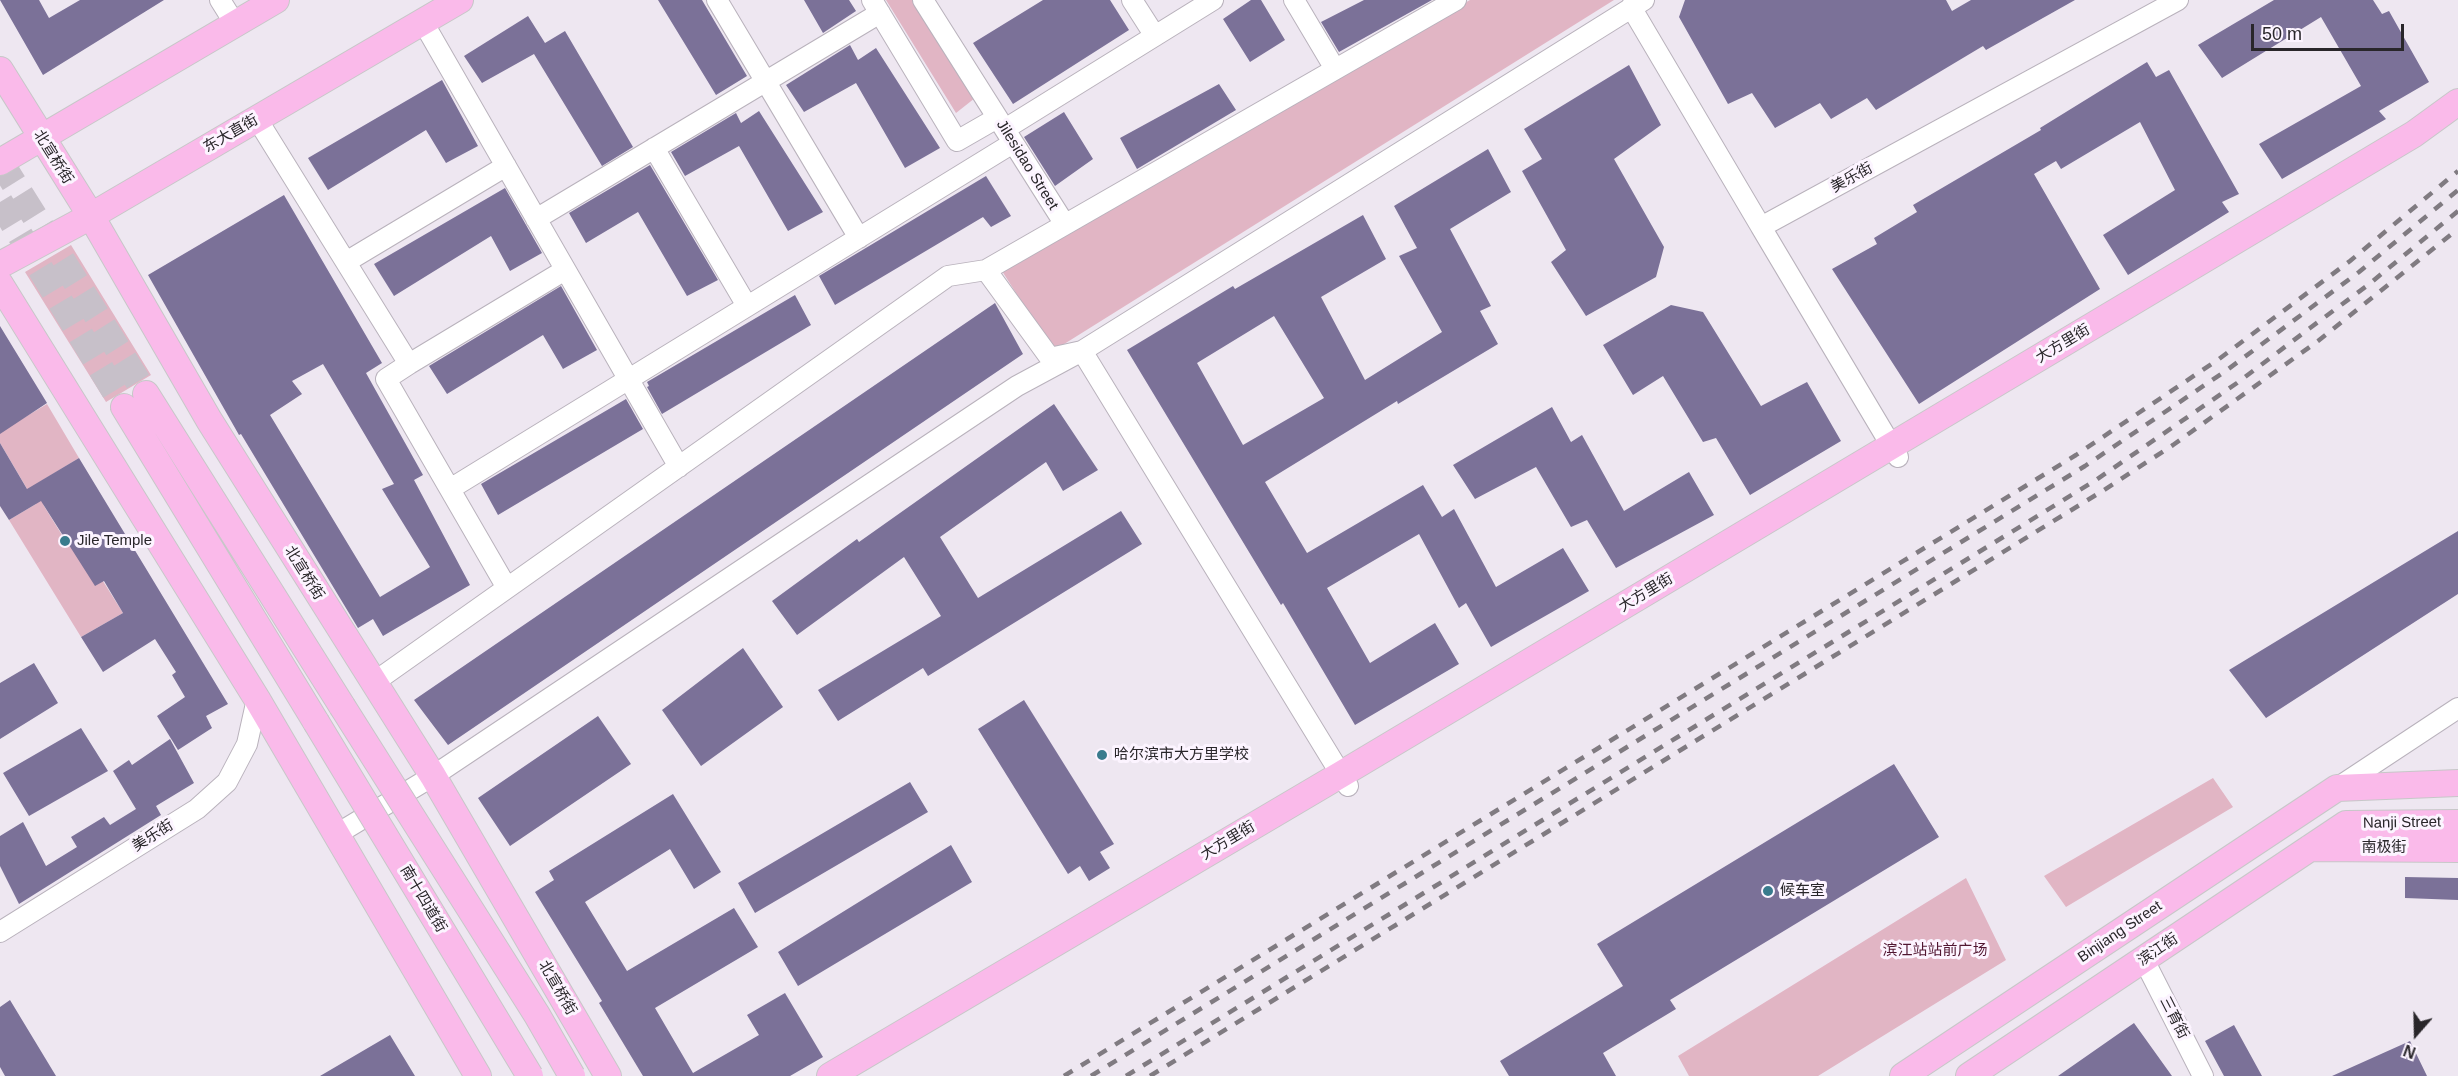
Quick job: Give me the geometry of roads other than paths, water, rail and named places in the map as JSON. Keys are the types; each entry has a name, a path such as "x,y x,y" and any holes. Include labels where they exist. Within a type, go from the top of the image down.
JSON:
{"main road":[{"path":"0,162 276,0"},
{"name":"东大直街","path":"0,265 90,216 460,0"},
{"name":"北宣桥街","path":"0,70 90,216 209,420 433,776 608,1076"},
{"name":"大方里街","path":"1895,452 2414,134 2458,102"},
{"name":"大方里街","path":"862,1076 1344,780 2363,177 2458,112"},
{"path":"0,284 258,699 478,1076"},
{"path":"146,394 537,1015 572,1076"},
{"name":"南十四道街","path":"124,407 530,1076"},
{"path":"2376,788 2458,767"},
{"name":"大方里街","path":"830,1076 1344,780"},
{"path":"2337,788 2458,783"},
{"name":"Binjiang Street","path":"1903,1076 2337,788"},
{"name":"Nanji Street","path":"2346,824 2458,823"},
{"name":"滨江街","path":"1969,1076 2346,824"},
{"name":"南极街","path":"2310,848 2458,849"}],"street":[{"path":"220,0 235,24"},
{"path":"717,0 859,238"},
{"name":"Jilesidao Street","path":"923,0 1064,223 986,270"},
{"path":"1132,0 1155,36"},
{"path":"450,489 973,168 1005,130 1213,0"},
{"path":"1294,0 1335,69"},
{"path":"1064,223 1456,0"},
{"name":"美乐街","path":"1761,227 2178,0"},
{"path":"337,834 433,776 1017,386 1082,351 1638,4 1761,227 1895,452"},
{"path":"536,219 765,82 876,6 973,168"},
{"path":"423,22 679,467"},
{"path":"257,119 410,364"},
{"path":"957,141 1005,130"},
{"path":"654,148 747,306"},
{"path":"346,262 506,166"},
{"path":"507,588 386,379 566,270"},
{"path":"373,684 948,276 986,270 1050,358 1082,351"},
{"path":"1082,351 1344,780"},
{"name":"美乐街","path":"0,932 197,809 226,782 247,744 258,699"},
{"path":"2337,788 2458,708"},
{"name":"三育街","path":"2144,960 2203,1076"}],"tunnel":[{"path":"0,161 146,394"},
{"path":"0,202 124,407"}],"railway":[{"path":"1064,1076 2076,455 2219,359 2350,261 2458,171"},
{"path":"1091,1076 2085,466 2227,370 2359,272 2458,190"},
{"path":"1126,1076 2096,480 2237,383 2368,285 2458,211"},
{"path":"1150,1076 2104,490 2173,445 2318,341 2458,229"}],"place":[{"name":"Jile Temple","path":"65,541"},
{"name":"哈尔滨市大方里学校","path":"1102,755"},
{"name":"候车室","path":"1768,891"}],"park label":[{"name":"滨江站站前广场","path":"1935,951"}]}
